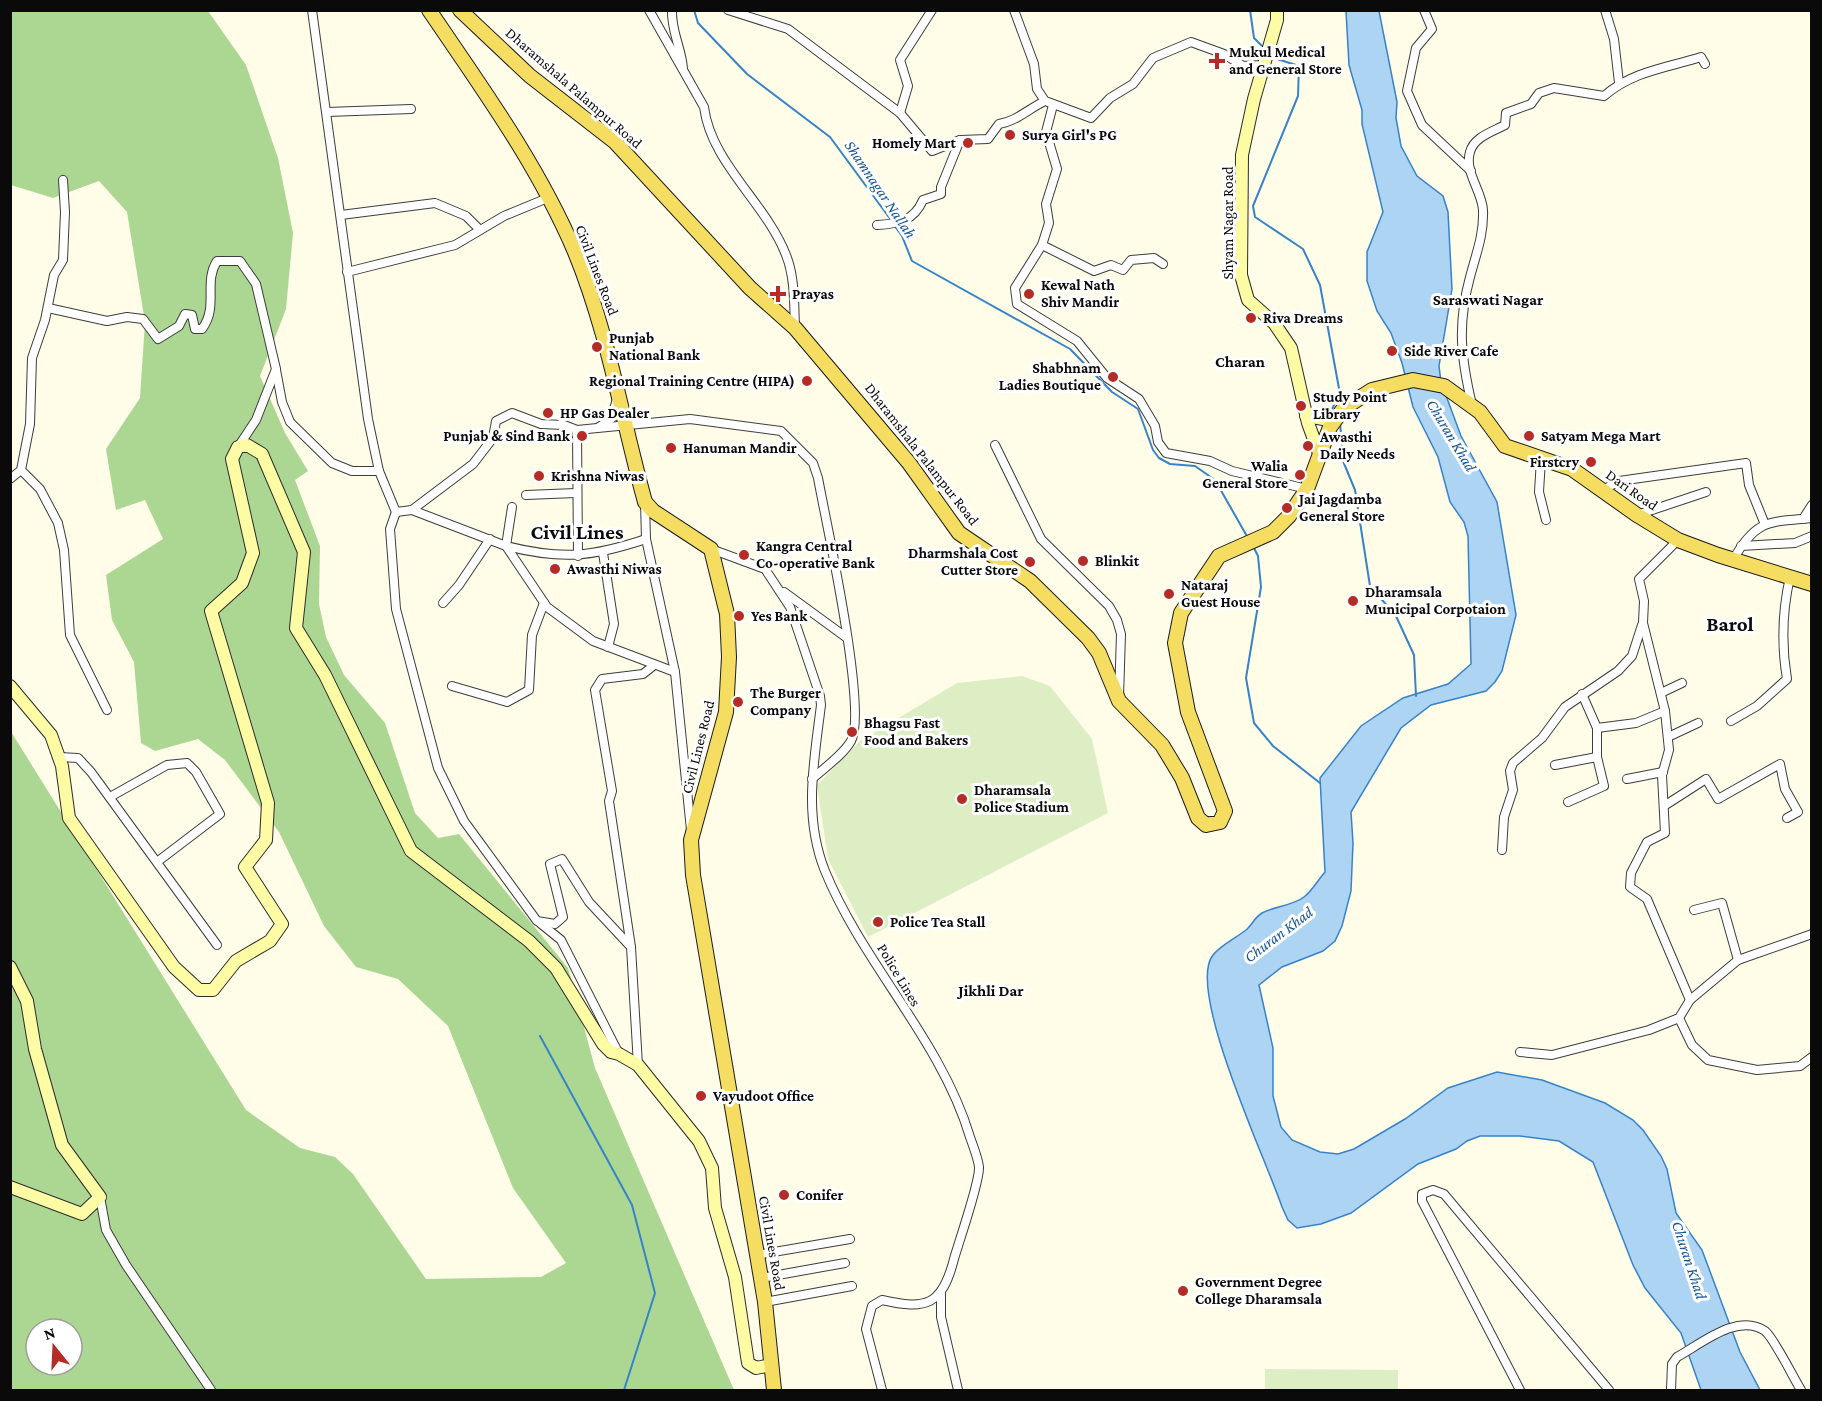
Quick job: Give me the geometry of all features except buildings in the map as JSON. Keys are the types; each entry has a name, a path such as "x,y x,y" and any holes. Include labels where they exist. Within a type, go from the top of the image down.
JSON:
{"main road":[{"name":"Civil Lines Road","path":"429,10 509,129 549,197 575,253 609,354 624,425 645,502"},
{"name":"Dharamshala Palampur Road","path":"460,10 530,76 615,142 750,288 795,328 909,463 959,533 1030,581 1088,638 1099,653 1119,701 1162,745 1182,778 1200,822 1209,826 1220,822 1225,816 1222,798 1188,711 1175,636 1181,613 1214,562 1235,547 1273,532 1299,505 1319,453 1344,408 1362,395 1390,384 1423,380 1455,392"},
{"name":"Dari Road","path":"1455,392 1472,405 1505,446 1572,469 1637,515 1678,540 1733,560 1812,584"},
{"path":"645,502 653,512 711,549"},
{"name":"Civil Lines Road","path":"711,549 727,614 729,657 726,712 692,840 693,875 765,1302 774,1390"}],"street":[{"path":"312,10 368,419 379,471 396,512 390,529 396,609 438,768 464,822 537,921 561,940 619,1054"},
{"path":"649,10 704,107 705,116 723,157 760,207 786,255 792,283 795,328"},
{"path":"672,10 674,37 682,58 683,73"},
{"path":"728,10 788,28 900,113 932,151 960,140 988,139 999,124 1016,120 1025,111 1048,103"},
{"path":"900,113 908,86 900,60 932,10"},
{"path":"1014,10 1034,64 1037,89 1048,103 1091,118 1110,98 1133,84 1153,58 1191,42 1224,54 1243,66 1264,65"},
{"name":"Shyam Nagar Road","path":"1277,10 1278,20 1254,99 1242,155 1241,275 1248,300 1274,323 1290,348 1306,416 1319,453"},
{"path":"1424,10 1432,29 1416,48 1407,91 1422,125 1471,171"},
{"path":"1605,10 1614,39 1619,83"},
{"path":"1472,405 1460,344 1469,278 1481,243 1483,208 1471,171 1469,153 1477,140 1505,125 1506,113 1531,104 1539,93 1554,88 1604,96 1619,83 1652,68 1701,57 1705,64"},
{"path":"1048,103 1046,132 1057,169 1047,198 1048,223 1042,245 1016,288 1017,304 1077,340 1107,378 1138,399 1155,426 1158,442 1166,453 1210,461 1232,471 1307,489"},
{"path":"327,112 411,109"},
{"path":"877,225 898,224 918,213 923,200 940,194 960,140"},
{"path":"10,479 21,470 30,424 32,358 48,308 54,275 63,260 65,212 63,180"},
{"path":"347,272 455,245 504,216 549,197"},
{"path":"341,215 435,202 466,216 480,230"},
{"path":"1042,245 1094,271 1111,265 1122,270 1131,260 1154,258 1163,264"},
{"path":"48,308 107,321 128,318 143,319 158,339 179,326 185,314 192,315 195,329 202,329 210,318 211,270 217,261 240,261 256,284 282,402 290,422 332,464 352,471 379,471"},
{"path":"10,686 51,735 58,757 69,818 174,967 199,990 213,990 236,962 270,941 282,924 245,867 266,840 268,803 211,611 242,583 253,553 232,459 256,420 276,369"},
{"path":"596,428 610,419 618,396"},
{"path":"412,510 473,464 493,438 496,421 512,413 541,424 564,425 577,430 690,419 781,431 813,464 818,478 855,689 855,731 850,742 812,779"},
{"path":"1306,416 1335,421"},
{"path":"577,430 578,556"},
{"path":"238,447 247,445 262,454 304,552 296,628 325,675 411,851 529,941 556,968 603,1044 611,1052 638,1065 699,1141 712,1168 715,1208 735,1277 748,1363 756,1368 771,1365"},
{"path":"995,445 1041,539 1108,606 1117,620 1121,634 1119,701"},
{"path":"1541,459 1539,492 1546,520"},
{"path":"1603,490 1619,481 1746,463 1749,485 1764,522"},
{"path":"21,470 40,489 58,523 64,550 70,635 107,710"},
{"path":"1637,515 1706,492"},
{"path":"526,495 576,493"},
{"path":"645,502 646,539 675,672 692,840"},
{"path":"1733,560 1741,546 1764,522 1807,518 1812,505"},
{"path":"512,507 506,546 544,603 593,641 653,666 675,672"},
{"path":"396,512 412,510 506,546 530,552 578,556 603,554 646,539"},
{"path":"1741,546 1795,543 1812,536"},
{"path":"443,603 459,585 490,539"},
{"path":"1502,850 1504,817 1513,790 1510,771 1512,763 1542,738 1565,707 1618,671 1632,656 1643,623 1644,600 1639,579 1678,540"},
{"name":"Police Lines","path":"711,549 765,569 790,608 820,696 811,816 825,870 844,909 959,1102 979,1168 951,1274 940,1293"},
{"path":"603,554 614,624 608,647"},
{"path":"1731,721 1757,706 1787,679 1782,652 1782,613 1790,577"},
{"path":"778,589 847,638"},
{"path":"452,686 507,702 529,690 532,635 544,603"},
{"path":"1643,623 1665,711 1668,737 1669,750 1663,772 1665,833 1647,842 1631,873 1630,887 1647,899 1690,1000"},
{"path":"638,1065 631,947 609,801 612,791 595,690 602,679 643,674 653,666"},
{"path":"1661,693 1682,683"},
{"path":"1568,802 1604,786 1597,757 1597,728 1582,694"},
{"path":"1597,728 1636,723 1665,711"},
{"path":"1668,737 1698,723"},
{"path":"58,757 78,758 110,797 217,945"},
{"path":"1555,765 1597,757"},
{"path":"110,797 167,765 187,763 196,772 220,814 157,862"},
{"path":"1664,806 1706,779 1718,799 1780,764 1785,789 1798,812 1787,818"},
{"path":"1627,779 1663,772"},
{"path":"537,921 555,924 563,917 550,864 562,860 589,902 631,947"},
{"path":"1694,910 1722,903 1738,960"},
{"path":"1520,1052 1552,1055 1649,1030 1679,1018 1690,1000 1738,960 1812,934"},
{"path":"10,967 27,1001 36,1048 62,1145 100,1197 106,1230 111,1239 211,1390"},
{"path":"1679,1018 1692,1045 1708,1060 1757,1070 1800,1066 1812,1057"},
{"path":"10,1187 82,1214 100,1197"},
{"path":"1520,1390 1422,1201 1422,1194 1433,1190 1444,1194 1609,1390"},
{"path":"756,1255 850,1239"},
{"path":"761,1278 844,1263"},
{"path":"765,1302 852,1286"},
{"path":"882,1390 866,1329 872,1306 882,1300 911,1307 940,1293 941,1317 958,1390"},
{"path":"1671,1390 1672,1364 1677,1357 1734,1326 1749,1325 1766,1332 1802,1390"}],"green space":[{"path":"11,11 208,11 246,65 278,158 293,233 286,309 260,376 285,433 308,471 295,480 320,546 319,604 326,637 344,675 385,723 415,813 438,838 459,834 568,968 595,1068 734,1390 11,1390 10,730 246,1110 300,1148 335,1157 353,1174 426,1279 541,1277 566,1263 513,1188 448,1026 398,979 356,967 324,926 279,832 225,760 198,739 155,751 141,743 134,662 112,620 106,575 163,539 145,500 116,510 106,449 140,398 145,322 127,212 99,181 53,198 11,185"},
{"name":"Dharamsala Police Stadium","path":"1022,676 1050,686 1092,739 1108,813 868,937 828,859 817,785 860,741 957,683"},
{"path":"1265,1369 1398,1370 1398,1390 1265,1390"}],"water":[{"name":"Churan Khad","path":"1346,11 1379,11 1397,102 1396,118 1401,146 1417,176 1443,196 1448,212 1452,289 1439,366 1441,382 1461,436 1497,502 1516,615 1502,671 1495,682 1486,691 1431,705 1401,728 1351,812 1353,843 1351,891 1342,926 1335,941 1323,951 1282,967 1259,985 1273,1048 1273,1096 1281,1127 1292,1140 1320,1152 1338,1154 1354,1149 1405,1119 1448,1088 1497,1072 1542,1080 1605,1103 1633,1120 1661,1156 1667,1169 1676,1213 1702,1250 1740,1352 1760,1390 1701,1390 1681,1333 1645,1288 1633,1265 1593,1162 1559,1141 1520,1136 1480,1136 1456,1149 1418,1164 1351,1213 1321,1224 1297,1228 1288,1220 1282,1207 1219,1038 1210,1003 1207,974 1213,955 1246,930 1262,913 1304,897 1325,872 1320,778 1361,726 1403,698 1448,684 1471,664 1468,536 1464,522 1450,502 1438,457 1413,407 1402,363 1391,333 1377,311 1367,281 1367,252 1383,212 1362,124 1362,110 1349,65"}],"waterway":[{"name":"Shamnagar Nallah","path":"694,10 698,23 747,74 830,137 891,220"},
{"path":"1250,10 1254,38 1264,48"},
{"path":"1271,57 1299,66 1298,96 1253,206 1255,217 1303,249 1320,285 1340,394 1332,409 1334,412"},
{"name":"Shamnagar Nallah","path":"894,225 902,236 912,261 1070,349 1112,392 1138,409 1153,450 1159,458 1170,464 1195,466 1215,480 1248,538"},
{"path":"1340,422 1343,461 1355,490 1370,586 1396,616 1414,655 1416,696"},
{"name":"Shamnagar Nallah","path":"1253,546 1258,556 1261,587 1246,678 1254,723 1273,746 1320,783"},
{"path":"897,987 903,996"},
{"path":"540,1036 632,1205 655,1293 624,1390"}],"place":[{"name":"Mukul Medical and General Store","path":"1217,61"},
{"name":"Surya Girl's PG","path":"1010,135"},
{"name":"Homely Mart","path":"968,143"},
{"name":"Prayas","path":"778,294"},
{"name":"Kewal Nath Shiv Mandir","path":"1029,294"},
{"name":"Riva Dreams","path":"1251,318"},
{"name":"Punjab National Bank","path":"597,347"},
{"name":"Side River Cafe","path":"1392,351"},
{"name":"Shabhnam Ladies Boutique","path":"1113,377"},
{"name":"Regional Training Centre (HIPA)","path":"807,381"},
{"name":"Study Point Library","path":"1301,406"},
{"name":"HP Gas Dealer","path":"548,413"},
{"name":"Punjab & Sind Bank","path":"582,436"},
{"name":"Satyam Mega Mart","path":"1529,436"},
{"name":"Awasthi Daily Needs","path":"1308,446"},
{"name":"Hanuman Mandir","path":"671,448"},
{"name":"Firstcry","path":"1591,462"},
{"name":"Walia General Store","path":"1300,475"},
{"name":"Krishna Niwas","path":"539,476"},
{"name":"Jai Jagdamba General Store","path":"1287,508"},
{"name":"Kangra Central Co-operative Bank","path":"744,555"},
{"name":"Blinkit","path":"1083,561"},
{"name":"Dharmshala Cost Cutter Store","path":"1030,562"},
{"name":"Awasthi Niwas","path":"555,569"},
{"name":"Nataraj Guest House","path":"1169,594"},
{"name":"Dharamsala Municipal Corpotaion","path":"1353,601"},
{"name":"Yes Bank","path":"739,616"},
{"name":"The Burger Company","path":"738,702"},
{"name":"Bhagsu Fast Food and Bakers","path":"852,732"},
{"name":"Dharamsala Police Stadium","path":"962,799"},
{"name":"Police Tea Stall","path":"878,922"},
{"name":"Vayudoot Office","path":"701,1096"},
{"name":"Conifer","path":"784,1195"},
{"name":"Government Degree College Dharamsala","path":"1183,1291"}],"district":[{"name":"Saraswati Nagar","path":"1488,299"},
{"name":"Charan","path":"1240,361"},
{"name":"Civil Lines","path":"577,532"},
{"name":"Barol","path":"1730,624"},
{"name":"Jikhli Dar","path":"991,990"}]}
